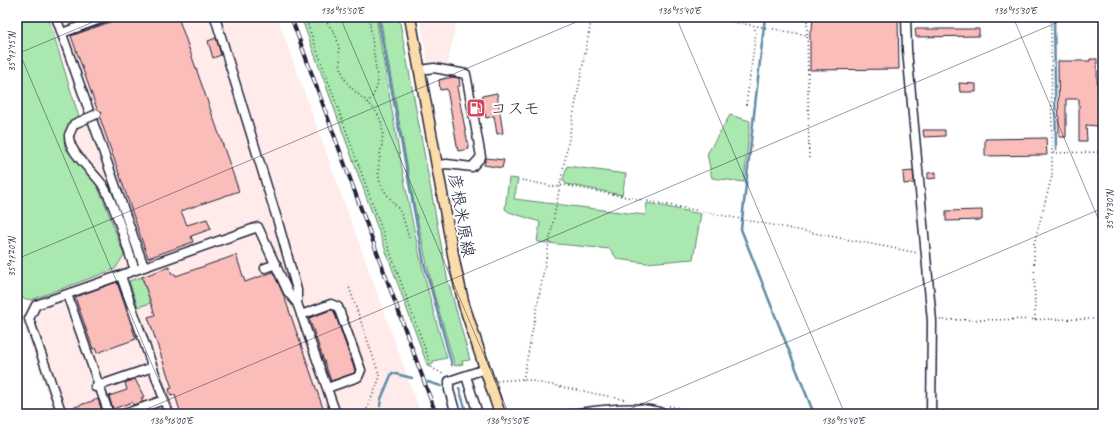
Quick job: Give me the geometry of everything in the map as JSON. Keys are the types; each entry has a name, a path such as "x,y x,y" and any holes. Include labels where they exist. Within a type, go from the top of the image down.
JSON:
{"main road":[{"name":"彦根米原線","path":"410,17 455,265 464,305 500,414"}],"street":[{"path":"56,17 144,267"},
{"path":"62,33 106,17"},
{"path":"215,17 278,222 297,290 297,303 336,414"},
{"path":"906,17 907,50 932,320 932,414"},
{"path":"420,70 434,68 466,74 481,157 472,167 447,164 437,165"},
{"path":"98,114 74,124 69,135 69,142 73,150 92,171 109,198 135,270"},
{"path":"62,414 29,319 36,305 258,227 288,292 297,303"},
{"path":"265,268 276,264"},
{"path":"121,276 169,414"},
{"path":"67,294 97,386 109,414"},
{"path":"301,315 331,304 338,307 361,370 358,377 327,388"},
{"path":"97,386 153,367"},
{"path":"456,414 449,390 450,381 485,370"},
{"path":"466,376 478,414"},
{"path":"124,414 164,400"},
{"path":"572,414 639,409 666,410"}],"path":[{"path":"305,17 432,368 445,375"},
{"path":"322,17 335,34 339,62 345,79 351,88 378,115 383,134 378,165 380,183 399,211 409,238"},
{"path":"367,103 373,96 378,84 369,17"},
{"path":"523,380 592,17"},
{"path":"706,17 760,28 807,35"},
{"path":"807,17 809,161"},
{"path":"1036,320 1034,244 1052,176 1051,17"},
{"path":"746,105 756,32 754,26"},
{"path":"1052,153 1103,152"},
{"path":"522,180 560,186 564,185 926,255"},
{"path":"348,284 380,377 365,414"},
{"path":"932,320 1103,319"},
{"path":"490,383 498,380 523,380 631,400"},
{"path":"666,410 712,414"}],"shaded area":[{"path":"48,17 277,17 421,414 55,414 21,319 31,300 115,269 124,254 94,179 65,148 64,139 69,124 83,114"},
{"path":"420,17 457,17 447,67 428,65"}],"green space":[{"path":"17,17 48,17 79,117 71,122 66,130 65,148 94,179 104,201 124,255 115,269 31,300 17,297"},
{"path":"301,17 376,17 414,231 447,358 433,361 434,363 428,367"},
{"path":"380,17 399,17 447,277 470,360 462,361 463,364 455,366 432,287 415,208"},
{"path":"730,115 750,121 744,182 712,178 707,154"},
{"path":"567,166 626,174 622,195 566,184 563,180"},
{"path":"509,178 518,179 514,199 645,215 647,203 701,214 693,259 646,263 617,259 610,249 537,242 540,222 509,212 505,209"},
{"path":"142,277 151,303 138,307 129,281"}],"building":[{"path":"124,17 178,17 239,191 181,211 187,225 207,219 211,229 191,236 193,242 148,258 100,118 102,112 97,109 71,36"},
{"path":"813,17 898,17 899,69 810,70 810,30 812,30"},
{"path":"915,29 979,29 979,36 916,37"},
{"path":"216,38 221,55 213,58 208,41"},
{"path":"1090,59 1097,59 1098,126 1086,125 1087,141 1079,141 1079,99 1066,99 1066,137 1059,137 1058,61 1090,61"},
{"path":"453,77 459,78 460,86 457,87 469,149 458,151 447,89 440,90 439,80"},
{"path":"959,83 976,84 976,92 960,92"},
{"path":"497,93 503,133 497,134 494,116 486,118 482,96"},
{"path":"923,130 945,130 945,136 924,137"},
{"path":"1046,138 1047,155 985,156 985,139"},
{"path":"486,158 504,160 502,168 484,165"},
{"path":"913,171 914,183 904,184 903,172"},
{"path":"936,172 936,178 928,179 928,173"},
{"path":"982,210 982,220 946,221 946,211"},
{"path":"236,255 245,282 273,272 284,296 325,414 181,414 175,395 171,396 169,389 172,388 148,317 155,315 142,277 169,267 172,274 175,274 176,276"},
{"path":"117,282 136,339 97,353 95,348 93,349 75,297"},
{"path":"331,310 334,311 355,371 354,373 331,381 309,318"},
{"path":"135,379 144,397 141,398 143,402 133,405 132,402 113,409 109,396 127,390 125,383"},
{"path":"98,399 103,414 67,414 66,410"}],"waterway":[{"path":"378,17 424,263 452,365"},
{"path":"765,17 741,229 814,414"},
{"path":"1054,17 1056,150"},
{"path":"380,406 381,399 392,373 412,378"},
{"path":"428,382 441,386"},
{"path":"459,388 467,414"}],"railway":[{"path":"291,17 436,414"}],"place":[{"name":"コスモ","path":"476,108"}]}
